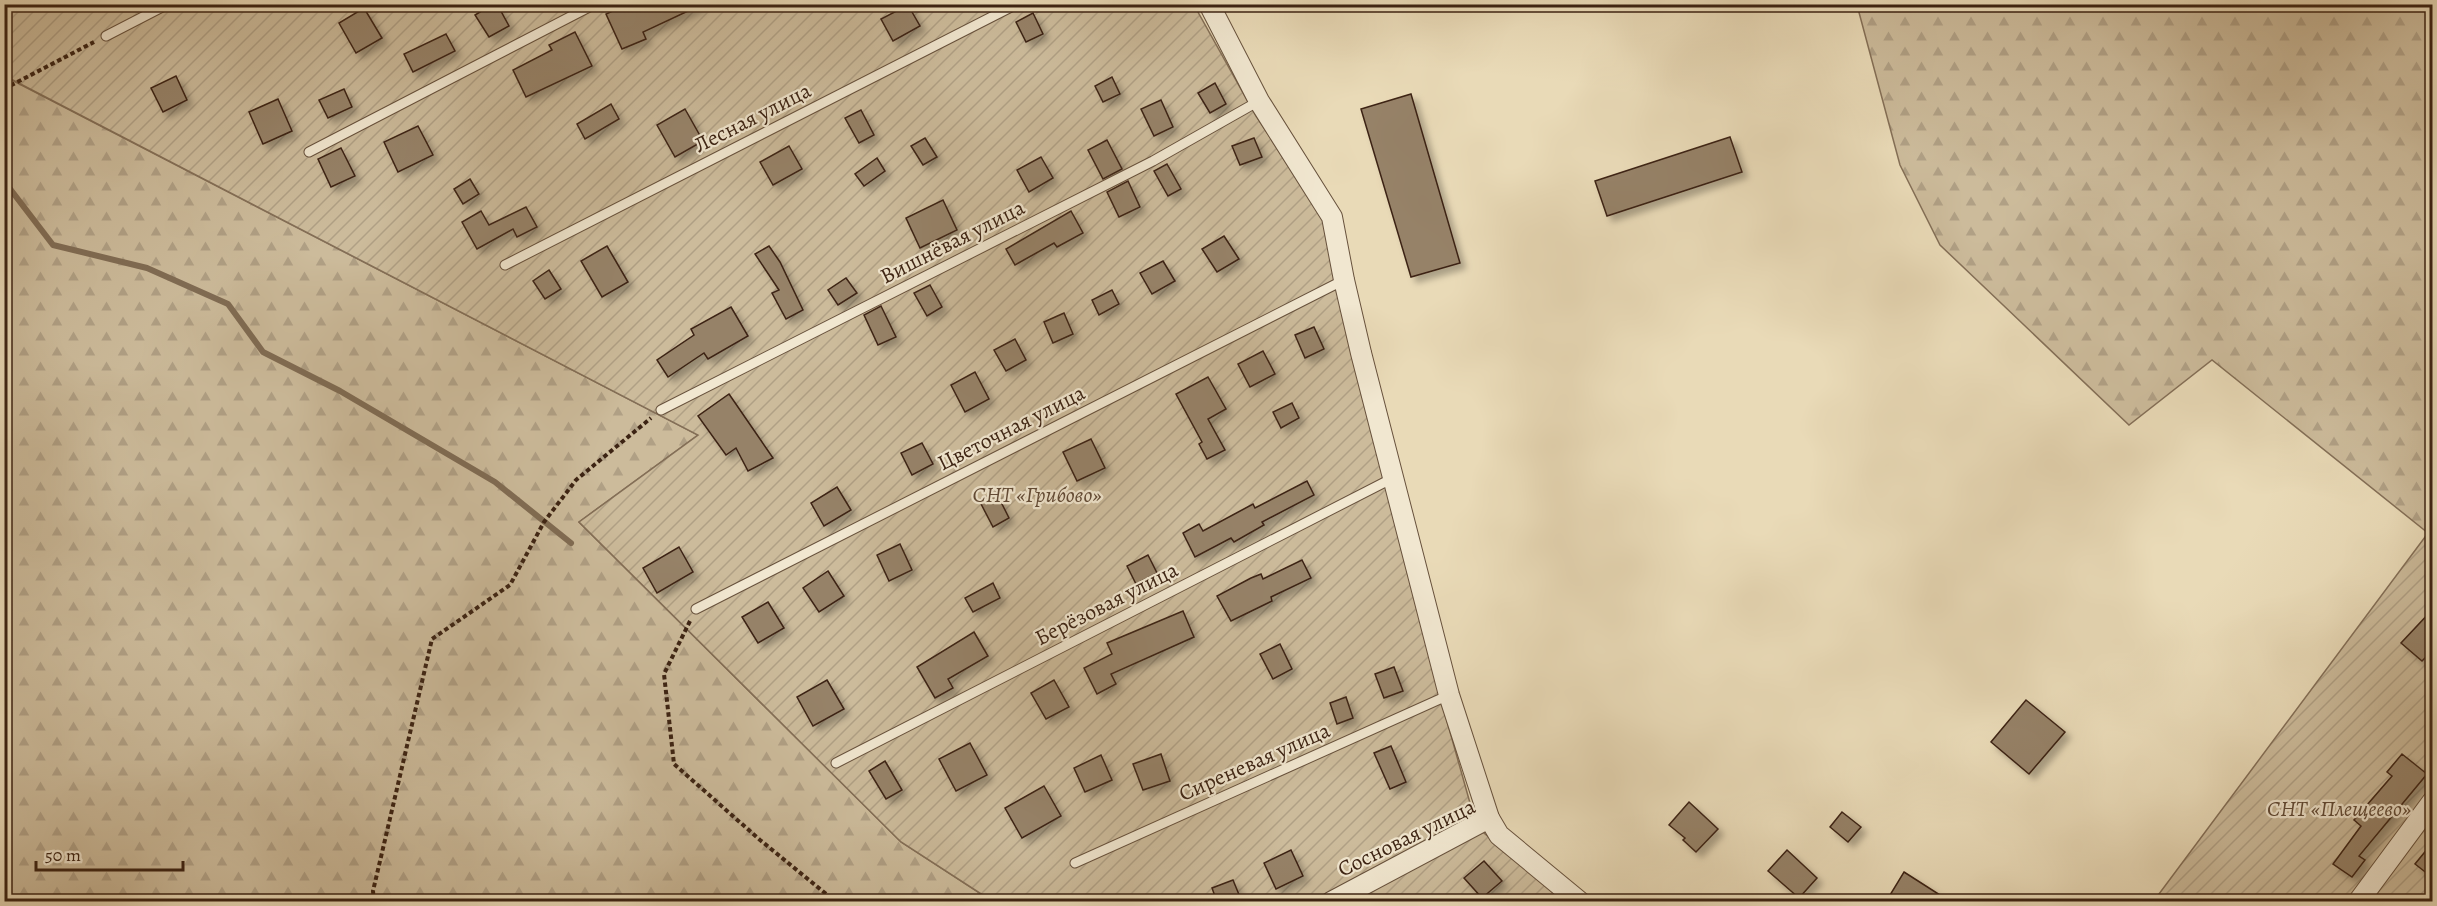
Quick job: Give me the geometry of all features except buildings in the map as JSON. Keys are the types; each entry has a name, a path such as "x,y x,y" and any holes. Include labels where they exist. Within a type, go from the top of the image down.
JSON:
{"street":[{"path":"1209,4 1259,101 1332,217 1344,280 1449,695 1489,818"},
{"path":"2358,902 2433,802"},
{"name":"Сосновая улица","path":"1330,902 1489,818 1499,835 1580,902"}],"lane":[{"path":"106,36 168,4"},
{"path":"309,152 595,4"},
{"name":"Лесная улица","path":"505,265 1017,4"},
{"name":"Вишнёвая улица","path":"661,410 1153,161 1259,101"},
{"name":"Цветочная улица","path":"696,609 1344,280"},
{"name":"Берёзовая улица","path":"836,763 1393,478"},
{"name":"Сиреневая улица","path":"1075,863 1449,695"}],"path":[{"path":"4,89 106,36"},
{"path":"374,902 372,891 432,639 510,585 544,522 576,480 661,410"},
{"path":"696,609 664,674 674,764 760,840 836,902"}],"green space":[{"name":"СНТ «Грибово»","path":"4,5 1194,5 1256,116 1324,220 1443,707 1470,803 1484,833 1565,901 992,901 901,842 579,522 698,435 5,76"},
{"path":"1857,5 2432,5 2432,529 2428,533 2212,360 2129,425 1940,245 1900,165"},
{"path":"4,76 698,435 579,522 901,842 992,901 5,901"},
{"name":"СНТ «Плещеево»","path":"2432,529 2432,901 2153,902 2428,533"}],"waterway":[{"path":"4,181 53,245 147,268 228,304 263,352 340,391 495,482 571,543"}]}
